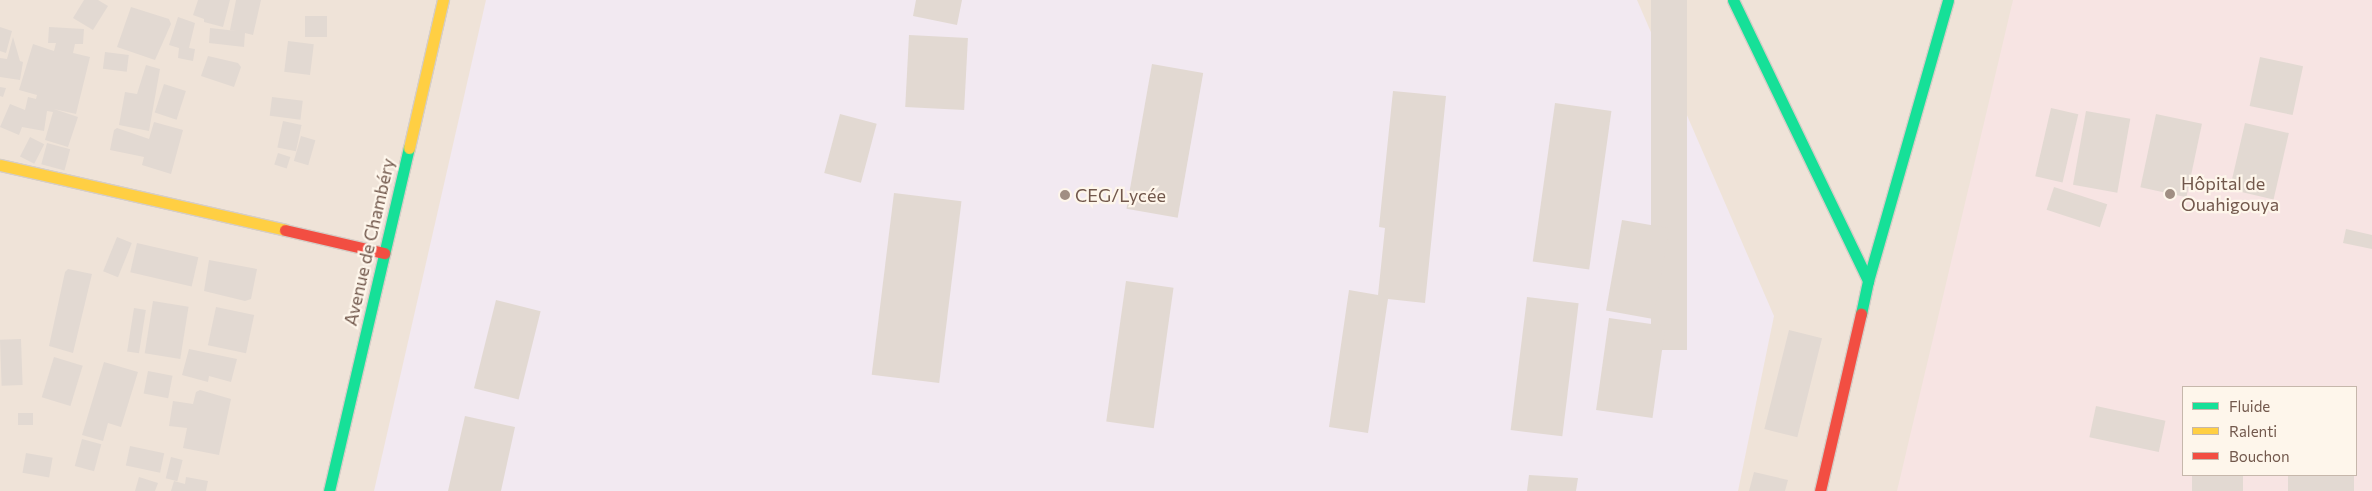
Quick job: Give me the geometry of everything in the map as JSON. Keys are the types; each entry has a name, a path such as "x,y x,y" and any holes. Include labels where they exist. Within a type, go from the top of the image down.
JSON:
{"street":[{"name":"Avenue de Chambéry","path":"329,491 443,0"},
{"path":"1733,0 1868,281"},
{"path":"1820,491 1868,281 1948,0"},
{"path":"0,165 384,253"}],"shaded area":[{"path":"0,0 2372,0 2372,491 0,491"},
{"path":"486,0 1637,0 1774,316 1738,491 374,491"},
{"name":"Hôpital de Ouahigouya","path":"2013,0 2372,0 2372,491 1897,491"}],"building":[{"path":"84,0 98,0 108,6 93,30 73,18"},
{"path":"198,0 230,0 223,27 204,22 204,19 193,15"},
{"path":"236,0 261,0 253,35 245,33 244,47 209,43 210,28 237,31 230,30"},
{"path":"916,0 962,0 957,25 913,16"},
{"path":"1651,0 1687,0 1687,350 1651,350"},
{"path":"131,7 169,19 171,24 155,60 117,47"},
{"path":"305,16 327,16 327,37 305,37"},
{"path":"178,17 195,23 189,48 195,49 193,61 178,58 179,48 169,45"},
{"path":"0,27 12,31 6,53 0,51"},
{"path":"49,27 84,29 83,44 75,44 73,53 90,57 76,114 54,109 78,117 68,147 45,140 53,112 47,111 44,131 22,127 19,135 0,127 10,104 25,110 28,97 36,99 37,95 19,90 33,44 54,51 56,43 48,43"},
{"path":"909,35 968,38 964,110 905,107"},
{"path":"13,37 20,61 23,62 20,80 0,77 0,58 7,59"},
{"path":"288,41 314,44 310,75 284,72"},
{"path":"105,52 129,55 127,72 103,69"},
{"path":"208,56 238,63 241,67 234,87 201,76"},
{"path":"2260,57 2303,66 2293,115 2250,106"},
{"path":"1152,64 1203,73 1178,218 1126,209"},
{"path":"146,65 160,69 149,131 119,125 125,92 137,94"},
{"path":"164,84 186,91 177,120 155,113"},
{"path":"0,87 6,88 3,97 0,96"},
{"path":"1393,91 1446,96 1425,303 1388,299 1368,433 1329,427 1349,290 1378,295 1385,228 1379,227"},
{"path":"272,97 303,101 300,120 270,116"},
{"path":"1555,103 1611,111 1589,269 1533,261"},
{"path":"2051,108 2078,114 2063,183 2035,176"},
{"path":"2086,111 2130,119 2117,193 2073,185"},
{"path":"840,114 877,124 861,183 824,173"},
{"path":"2156,114 2202,124 2186,197 2140,187"},
{"path":"283,121 302,125 296,151 277,147"},
{"path":"154,122 183,130 171,174 142,165 144,157 110,150 114,130 117,128 149,139"},
{"path":"2245,123 2289,133 2274,199 2230,189"},
{"path":"301,136 315,140 308,165 294,161"},
{"path":"30,137 44,144 34,164 20,157"},
{"path":"47,143 70,149 64,170 41,164"},
{"path":"278,153 290,157 287,168 274,164"},
{"path":"2054,187 2107,204 2100,227 2047,210"},
{"path":"894,193 961,201 939,383 872,375"},
{"path":"1622,220 1669,228 1653,319 1606,311"},
{"path":"2346,229 2372,235 2372,249 2343,243"},
{"path":"117,237 132,243 118,277 103,271"},
{"path":"137,243 198,257 192,286 130,272"},
{"path":"209,260 257,269 251,299 245,301 204,291"},
{"path":"68,269 92,274 73,353 49,346 65,272"},
{"path":"1126,281 1174,288 1154,428 1106,422"},
{"path":"1527,297 1579,303 1562,436 1511,430"},
{"path":"496,300 541,311 519,399 474,388"},
{"path":"153,301 189,307 180,359 145,353"},
{"path":"216,307 254,315 246,353 208,345"},
{"path":"134,308 146,310 139,353 127,351"},
{"path":"1609,318 1665,326 1653,418 1596,410"},
{"path":"1789,330 1822,338 1797,437 1764,429"},
{"path":"21,339 23,385 2,386 0,340"},
{"path":"189,349 237,359 231,382 209,376 208,382 182,375"},
{"path":"54,357 83,366 70,406 42,397"},
{"path":"104,362 138,372 121,427 108,423 103,441 82,435"},
{"path":"148,371 173,376 168,398 144,394"},
{"path":"200,390 231,399 219,455 183,448 187,428 169,426 173,401 193,404 196,392"},
{"path":"2096,406 2165,421 2159,452 2089,437"},
{"path":"18,413 33,413 33,425 18,425"},
{"path":"465,416 515,427 501,491 448,491"},
{"path":"82,439 101,444 94,471 75,466"},
{"path":"130,446 164,453 160,473 126,466"},
{"path":"26,453 53,458 49,477 23,473"},
{"path":"171,457 183,460 177,481 166,478"},
{"path":"1754,472 1788,480 1785,491 1749,491"},
{"path":"1529,475 1578,478 1576,491 1527,491"},
{"path":"2192,476 2243,476 2243,491 2192,491"},
{"path":"2288,476 2354,476 2354,491 2288,491"},
{"path":"139,477 158,483 155,491 135,491"},
{"path":"186,477 208,481 206,491 171,491 174,481 185,484"}],"traffic: fast":[{"path":"1733,0 1868,281 1861,314"},
{"path":"1868,281 1948,0"},
{"path":"329,491 409,148"}],"traffic: slow":[{"path":"409,148 443,0"},
{"path":"0,165 285,230"}],"traffic: jam":[{"path":"285,230 384,253"},
{"path":"1820,491 1861,314"}],"place":[{"name":"Hôpital de Ouahigouya","path":"2170,194"},
{"name":"CEG/Lycée","path":"1065,195"}]}
